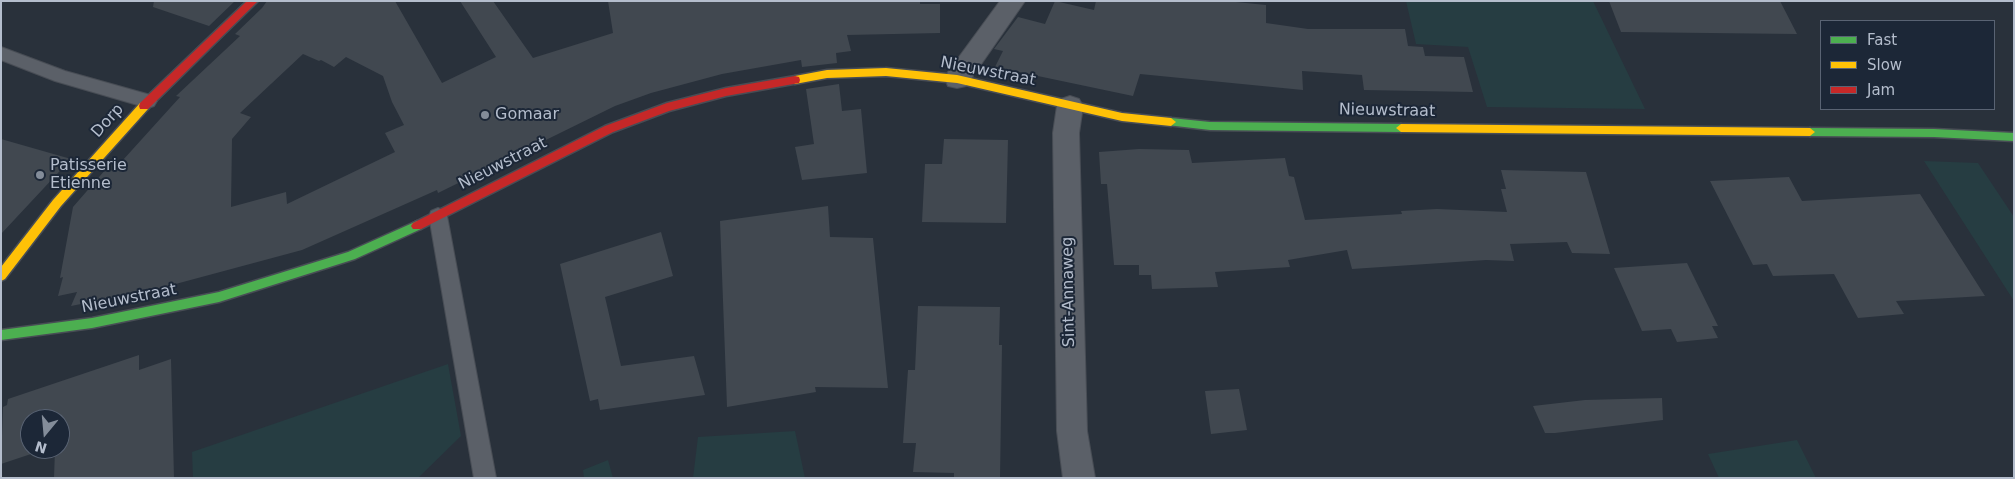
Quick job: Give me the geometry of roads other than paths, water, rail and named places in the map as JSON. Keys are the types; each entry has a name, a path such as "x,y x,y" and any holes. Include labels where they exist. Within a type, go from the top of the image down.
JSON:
{"street":[{"name":"Dorp","path":"1,276 57,203 148,101 254,1"},
{"path":"957,79 968,60 1013,1"},
{"name":"Nieuwstraat","path":"1,335 92,323 219,297 351,256 438,216 609,129 667,107 726,92 828,74 886,72 957,79 1122,117 1210,126 1934,133 2014,137"},
{"name":"Sint-Annaweg","path":"1070,106 1066,133 1072,421 1079,478"}],"lane":[{"path":"1,53 61,76 148,101"},
{"path":"438,216 485,478"}],"place":[{"name":"Gomaar","path":"485,115"},
{"name":"Patisserie Etienne","path":"40,175"}]}
